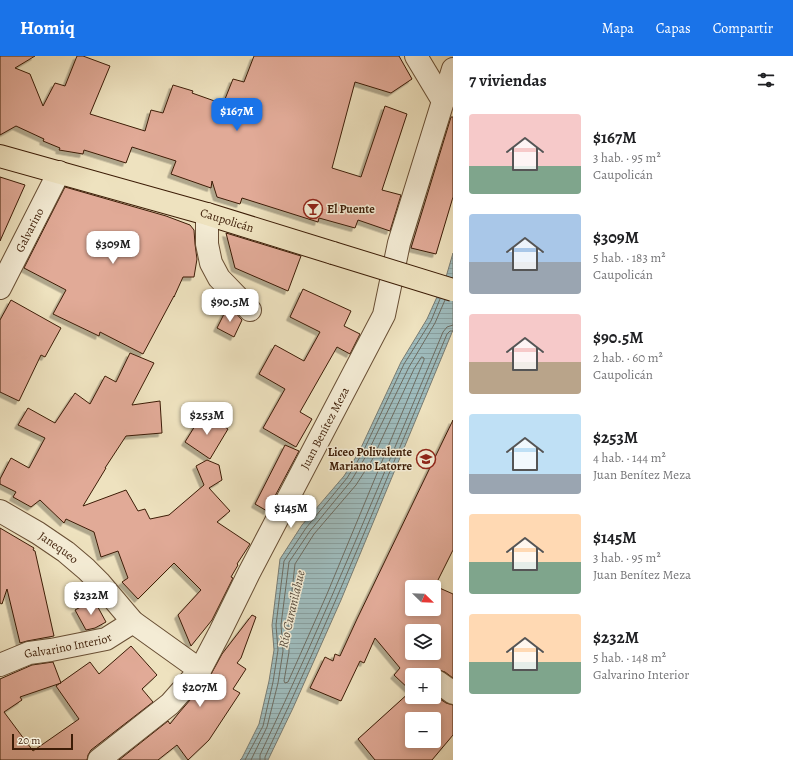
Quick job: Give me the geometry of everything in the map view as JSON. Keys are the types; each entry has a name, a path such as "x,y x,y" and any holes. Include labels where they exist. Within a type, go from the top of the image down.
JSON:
{"main road":[{"name":"Caupolicán","path":"0,155 207,214 453,290"}],"street":[{"path":"416,56 443,101"},
{"name":"Juan Benítez Meza","path":"99,760 170,704 200,670 384,315 399,243 453,69"},
{"name":"Galvarino","path":"0,288 59,172"},
{"path":"207,214 207,244 211,263 219,278 250,310"},
{"name":"Janequeo","path":"0,511 38,533 66,552 100,583 133,622 200,670"},
{"name":"Galvarino Interior","path":"0,665 29,653 106,639 133,622"}],"water":[{"name":"Río Curanilahue","path":"453,253 453,330 341,600 268,760 240,760 259,724 269,681 274,650 272,625 280,559 302,525 344,476 359,452 401,362 427,319 446,277"}],"building":[{"path":"0,56 35,56 15,68 30,74 43,106 55,83 65,86 77,56 83,56 110,66 90,114 145,131 151,110 163,113 173,85 193,91 192,93 223,104 233,79 244,82 254,56 399,56 412,79 391,93 355,82 332,168 361,177 385,106 407,114 382,190 401,195 390,231 358,220 355,228 319,218 318,222 242,198 240,204 217,197 212,181 211,188 171,174 176,161 132,147 126,163 84,150 83,154 59,150 60,148 43,141 44,139 16,126 0,135"},
{"path":"451,117 453,117 453,197 436,254 411,248"},
{"path":"0,177 25,185 0,241"},
{"path":"65,187 166,216 190,225 194,230 197,259 194,277 183,277 174,297 143,354 100,332 99,336 53,314 66,290 24,268"},
{"path":"226,233 301,256 288,291 235,268"},
{"path":"303,289 351,311 344,326 360,334 350,354 337,347 300,412 312,419 296,447 263,428 285,389 259,374 275,345 304,361 320,332 290,317"},
{"path":"11,300 61,328 45,357 41,355 19,401 0,392 0,320"},
{"path":"227,308 234,311 242,320 234,337 217,328"},
{"path":"130,353 154,363 132,405 160,401 162,433 126,436 83,506 126,490 138,511 145,509 150,519 169,515 204,485 196,466 207,460 219,465 222,480 209,488 230,511 217,522 250,544 237,564 238,565 231,577 233,578 212,620 191,646 178,615 201,590 174,563 138,599 122,582 128,578 118,551 101,557 94,532 66,519 64,523 40,500 31,507 13,497 16,492 0,484 0,479 11,458 29,468 45,438 18,425 28,408 55,423 75,393 90,404 105,376 116,382"},
{"path":"203,413 228,429 210,459 185,442"},
{"path":"453,420 453,550 438,580 405,580 405,616 441,616 441,589 453,594 453,678 441,671 441,668 405,668 405,685 394,675 400,668 375,638 364,663 360,661 341,701 310,688 325,657 333,661 335,654 340,656"},
{"path":"285,445 299,451 267,511 255,504"},
{"path":"0,528 34,548 33,550 35,551 54,636 20,643 7,589 2,604 0,603"},
{"path":"94,600 106,622 95,628 86,630 75,610"},
{"path":"252,615 256,617 241,658 237,663 246,669 233,689 240,693 209,740 188,760 177,745 158,760 119,760 168,721 170,724 209,678 222,654"},
{"path":"131,646 157,675 142,689 153,702 91,750 87,760 0,760 0,679 32,665 53,662 61,683 90,662 99,674","holes":["60,683 56,686 79,719 33,751 4,712 22,700 20,697"]},
{"path":"405,696 405,704 441,704 441,700 453,705 453,735 432,760 375,760 358,739"}],"place":[{"name":"El Puente","path":"313,209"},
{"name":"Liceo Polivalente Mariano Latorre","path":"426,459"}]}
